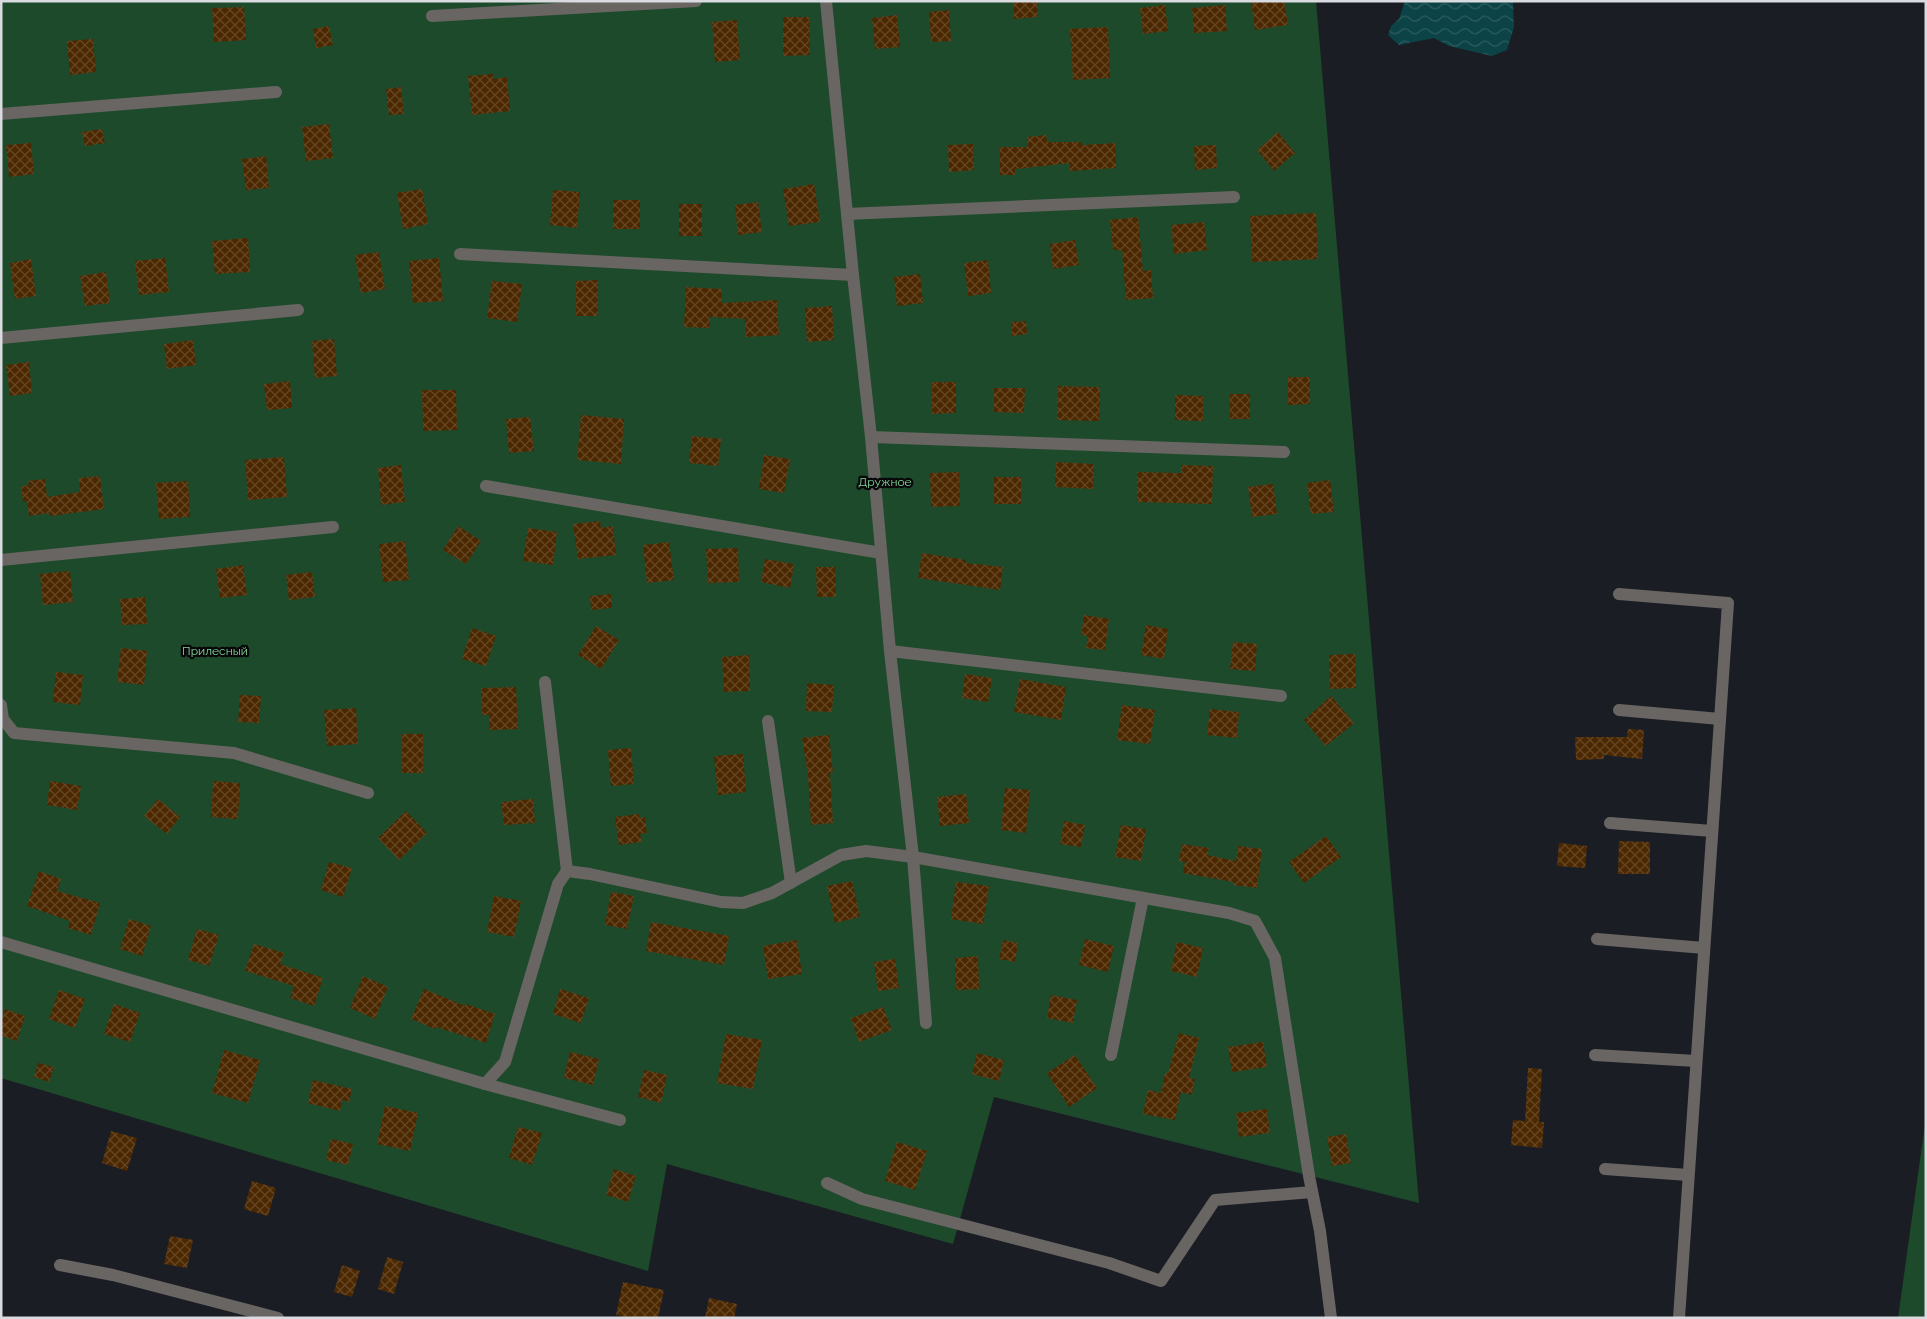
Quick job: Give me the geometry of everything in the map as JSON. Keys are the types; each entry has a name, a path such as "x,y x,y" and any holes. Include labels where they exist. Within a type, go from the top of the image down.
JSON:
{"street":[{"path":"432,16 696,1"},
{"path":"826,1 871,437 890,651 913,857 926,1024"},
{"path":"1,114 276,92"},
{"path":"847,214 1234,197"},
{"path":"460,254 853,275"},
{"path":"1,338 298,310"},
{"path":"871,437 1284,452"},
{"path":"486,486 881,553"},
{"path":"1,560 333,527"},
{"path":"1619,594 1728,602 1679,1318"},
{"path":"890,651 1281,696"},
{"path":"484,1084 505,1062 558,884 567,871 545,682"},
{"path":"1,705 3,720 14,733 234,753 368,793"},
{"path":"1619,710 1720,719"},
{"path":"768,721 791,883"},
{"path":"1610,823 1712,831"},
{"path":"567,871 590,874 721,902 743,903 772,893 841,855 866,851 913,857 1229,913 1255,921 1274,958 1320,1231 1332,1318"},
{"path":"1111,1055 1143,898"},
{"path":"1597,939 1704,948"},
{"path":"1,942 484,1084 620,1120"},
{"path":"1595,1055 1696,1061"},
{"path":"1605,1169 1688,1175"},
{"path":"827,1183 862,1199 1109,1263 1161,1281 1214,1200 1312,1192"},
{"path":"60,1266 113,1275 278,1318"}],"green space":[{"name":"Дружное","path":"1,1 1316,1 1419,1203 994,1097 953,1244 667,1164 648,1271 1,1078"},
{"path":"1926,1117 1926,1318 1898,1318"}],"water":[{"path":"1405,1 1513,1 1514,27 1507,50 1492,56 1449,46 1434,38 1399,45 1388,35 1391,26 1399,19"}],"building":[{"path":"1013,1 1037,1 1038,17 1014,19"},
{"path":"1251,1 1284,1 1288,25 1255,30"},
{"path":"1165,5 1168,31 1143,34 1140,8"},
{"path":"1225,5 1227,31 1194,33 1192,8"},
{"path":"244,7 246,40 214,42 212,8"},
{"path":"949,10 951,41 931,42 929,12"},
{"path":"897,15 900,47 875,49 872,18"},
{"path":"783,17 809,17 810,55 783,56"},
{"path":"737,20 740,60 715,62 712,22"},
{"path":"329,26 333,45 316,48 313,29"},
{"path":"1108,27 1110,78 1073,80 1070,29"},
{"path":"93,39 96,72 70,75 67,41"},
{"path":"493,74 494,79 507,77 510,111 472,115 468,76"},
{"path":"401,87 404,114 389,115 386,89"},
{"path":"329,124 333,158 306,161 302,127"},
{"path":"102,129 105,143 85,146 82,132"},
{"path":"1278,132 1295,153 1274,171 1257,150"},
{"path":"1046,135 1047,142 1082,142 1082,145 1115,143 1116,168 1070,171 1070,163 1015,169 1015,175 1000,175 1000,147 1028,147 1027,137"},
{"path":"31,143 34,174 9,177 6,145"},
{"path":"973,144 974,170 949,172 948,145"},
{"path":"1216,145 1217,168 1195,170 1194,146"},
{"path":"266,156 269,188 246,190 242,159"},
{"path":"814,184 820,222 789,226 783,189"},
{"path":"422,189 428,224 403,229 397,193"},
{"path":"553,190 580,192 577,228 550,225"},
{"path":"613,200 640,200 640,229 613,229"},
{"path":"758,202 762,232 738,235 735,205"},
{"path":"679,204 702,204 702,236 679,236"},
{"path":"1316,213 1318,259 1252,262 1250,216"},
{"path":"1138,217 1143,271 1151,270 1153,298 1126,300 1122,250 1113,250 1110,220"},
{"path":"1204,222 1207,250 1174,254 1171,225"},
{"path":"248,238 250,272 215,274 212,241"},
{"path":"1075,240 1079,265 1053,269 1050,244"},
{"path":"379,252 385,289 361,293 355,255"},
{"path":"165,258 169,292 139,295 135,261"},
{"path":"439,258 443,301 413,303 409,261"},
{"path":"31,259 36,296 15,299 10,263"},
{"path":"988,260 991,293 968,296 964,263"},
{"path":"106,272 110,303 85,306 80,276"},
{"path":"920,274 923,303 897,306 894,277"},
{"path":"598,280 598,316 576,316 576,281"},
{"path":"492,281 522,284 517,322 487,318"},
{"path":"686,287 722,289 721,303 777,300 779,335 746,337 745,319 710,317 709,328 684,327"},
{"path":"832,306 834,340 807,342 805,308"},
{"path":"1026,321 1027,334 1012,336 1011,322"},
{"path":"334,339 337,376 315,378 312,341"},
{"path":"193,340 196,365 167,369 164,344"},
{"path":"29,362 32,393 10,396 6,365"},
{"path":"1288,377 1310,377 1310,404 1288,405"},
{"path":"290,381 292,408 267,410 264,384"},
{"path":"932,382 956,382 956,413 932,414"},
{"path":"1058,386 1100,387 1099,421 1057,420"},
{"path":"994,388 1025,388 1024,413 994,412"},
{"path":"422,390 456,390 457,430 423,431"},
{"path":"1230,394 1250,394 1250,419 1230,419"},
{"path":"1175,395 1203,396 1203,421 1175,420"},
{"path":"581,415 624,419 621,464 577,460"},
{"path":"530,417 534,451 509,453 506,419"},
{"path":"692,436 721,439 718,466 689,463"},
{"path":"764,455 790,459 784,493 759,489"},
{"path":"284,457 287,497 248,500 245,460"},
{"path":"1056,462 1094,464 1093,489 1055,487"},
{"path":"401,465 405,502 381,505 378,468"},
{"path":"1181,465 1213,466 1212,504 1137,502 1137,472 1181,473"},
{"path":"959,472 960,506 931,507 930,473"},
{"path":"100,476 104,509 50,516 50,513 29,516 27,501 23,502 21,486 29,485 28,481 45,479 47,497 80,492 79,478"},
{"path":"994,477 1021,477 1021,504 994,504"},
{"path":"1330,480 1334,512 1311,514 1307,483"},
{"path":"188,481 190,517 159,519 156,483"},
{"path":"1273,484 1277,514 1252,517 1248,487"},
{"path":"600,521 601,528 613,526 616,555 578,559 573,524"},
{"path":"458,526 481,541 466,564 443,550"},
{"path":"528,528 557,532 553,565 523,561"},
{"path":"405,541 409,580 383,582 379,544"},
{"path":"669,542 674,580 647,583 643,545"},
{"path":"738,548 739,582 708,583 706,549"},
{"path":"922,553 966,560 966,563 1003,567 1000,590 918,578"},
{"path":"765,559 794,564 790,588 761,582"},
{"path":"243,565 247,595 220,598 216,569"},
{"path":"816,567 835,567 836,597 817,597"},
{"path":"70,571 73,602 43,605 40,574"},
{"path":"312,572 315,597 289,600 286,575"},
{"path":"611,594 612,608 591,610 590,596"},
{"path":"145,597 147,624 122,625 120,599"},
{"path":"1084,615 1109,619 1105,650 1086,648 1088,636 1081,635"},
{"path":"1146,625 1168,629 1164,659 1141,655"},
{"path":"596,626 619,640 601,669 578,655"},
{"path":"472,628 496,636 486,666 462,659"},
{"path":"1233,642 1257,644 1255,671 1230,669"},
{"path":"121,648 147,651 144,685 117,682"},
{"path":"1355,654 1356,688 1330,689 1329,655"},
{"path":"749,655 750,691 724,692 722,657"},
{"path":"56,672 83,675 80,705 53,702"},
{"path":"965,674 992,678 988,702 962,698"},
{"path":"1020,679 1066,687 1061,720 1014,712"},
{"path":"807,683 834,685 832,712 806,711"},
{"path":"516,687 518,729 490,730 489,715 482,715 481,688"},
{"path":"240,695 261,696 259,723 238,722"},
{"path":"1331,696 1354,723 1326,746 1304,720"},
{"path":"1122,705 1155,710 1150,744 1117,740"},
{"path":"356,708 358,744 327,746 324,710"},
{"path":"1210,709 1239,712 1237,738 1207,735"},
{"path":"1628,729 1644,730 1642,759 1604,755 1604,759 1576,760 1575,737 1627,737"},
{"path":"402,734 423,734 423,773 402,773"},
{"path":"829,735 833,772 830,773 833,823 811,825 808,775 802,738"},
{"path":"631,748 634,784 611,786 608,750"},
{"path":"743,754 746,792 718,795 714,756"},
{"path":"50,781 81,786 77,810 47,805"},
{"path":"213,781 240,783 238,819 211,817"},
{"path":"1005,788 1030,790 1026,833 1001,830"},
{"path":"966,794 969,823 940,826 937,797"},
{"path":"158,799 180,817 167,834 144,816"},
{"path":"533,799 535,823 504,825 501,802"},
{"path":"406,811 427,833 399,860 378,838"},
{"path":"639,814 639,818 645,817 647,833 640,834 642,842 619,845 615,817"},
{"path":"1064,821 1085,825 1081,847 1060,844"},
{"path":"1121,825 1146,829 1141,861 1115,857"},
{"path":"1326,836 1341,857 1304,883 1289,862"},
{"path":"1619,841 1650,842 1650,874 1618,874"},
{"path":"1559,843 1587,846 1585,868 1557,866"},
{"path":"1182,844 1209,848 1207,855 1236,861 1238,846 1262,849 1257,888 1233,885 1233,882 1183,873 1185,862 1179,861"},
{"path":"329,862 352,868 343,897 321,890"},
{"path":"39,871 61,879 57,891 100,903 91,935 68,928 70,921 27,906"},
{"path":"852,881 860,917 835,923 827,886"},
{"path":"956,882 989,886 983,924 951,919"},
{"path":"611,892 634,896 627,929 605,925"},
{"path":"494,896 521,901 514,937 487,932"},
{"path":"129,919 151,926 142,956 120,949"},
{"path":"651,922 729,936 724,965 646,951"},
{"path":"197,929 219,935 209,966 188,960"},
{"path":"1085,939 1114,946 1108,972 1079,965"},
{"path":"797,940 802,974 768,979 763,946"},
{"path":"1003,940 1018,943 1015,962 999,959"},
{"path":"1177,942 1203,948 1197,977 1171,971"},
{"path":"254,944 284,953 280,964 323,978 314,1006 290,998 294,986 245,971"},
{"path":"978,956 979,989 956,990 955,958"},
{"path":"895,959 899,988 878,991 874,962"},
{"path":"363,976 388,987 375,1019 350,1008"},
{"path":"424,989 465,1006 466,1004 495,1014 486,1043 436,1027 435,1029 411,1019"},
{"path":"560,989 589,998 581,1023 553,1014"},
{"path":"59,990 85,999 75,1028 49,1019"},
{"path":"1051,995 1077,1000 1073,1023 1047,1018"},
{"path":"114,1004 140,1013 130,1042 104,1034"},
{"path":"883,1007 892,1030 859,1042 851,1018"},
{"path":"5,1009 25,1016 17,1041 1,1036 1,1023"},
{"path":"1179,1033 1199,1038 1189,1078 1195,1079 1192,1095 1181,1092 1175,1120 1143,1114 1148,1090 1161,1093 1165,1073 1168,1073"},
{"path":"726,1034 762,1040 753,1089 717,1083"},
{"path":"1263,1042 1267,1067 1232,1072 1228,1047"},
{"path":"224,1050 260,1060 248,1103 212,1093"},
{"path":"570,1052 599,1059 593,1085 564,1078"},
{"path":"977,1053 1004,1060 999,1081 972,1074"},
{"path":"1075,1055 1097,1088 1069,1107 1047,1073"},
{"path":"38,1063 54,1067 49,1082 34,1077"},
{"path":"1528,1068 1542,1069 1539,1122 1544,1122 1542,1148 1511,1145 1513,1120 1525,1121"},
{"path":"644,1070 667,1075 661,1103 638,1097"},
{"path":"313,1080 352,1089 349,1102 342,1100 340,1111 308,1103"},
{"path":"385,1106 418,1113 410,1151 377,1144"},
{"path":"1267,1109 1270,1133 1239,1137 1236,1113"},
{"path":"518,1127 542,1133 532,1165 509,1158"},
{"path":"111,1131 137,1138 127,1171 102,1163"},
{"path":"1346,1134 1351,1163 1332,1166 1327,1137"},
{"path":"331,1139 353,1144 348,1165 326,1160"},
{"path":"897,1142 927,1151 915,1190 885,1181"},
{"path":"614,1169 636,1176 628,1202 606,1195"},
{"path":"252,1181 276,1188 268,1216 244,1209"},
{"path":"170,1236 193,1240 187,1268 164,1264"},
{"path":"387,1257 403,1262 394,1294 378,1289"},
{"path":"342,1265 360,1271 352,1297 334,1292"},
{"path":"623,1282 664,1290 658,1318 630,1318 616,1315"},
{"path":"709,1298 737,1304 734,1318 705,1318"}],"park label":[{"name":"Прилесный","path":"215,651"}]}
